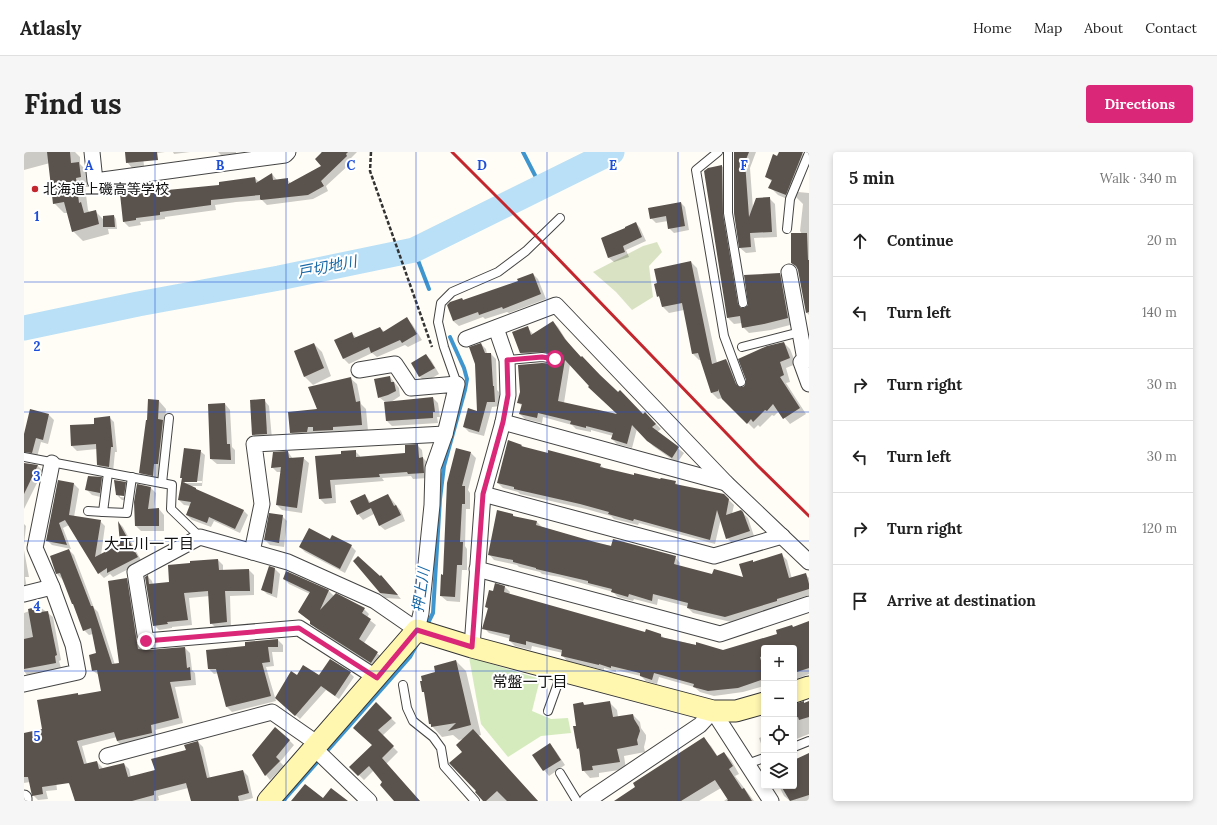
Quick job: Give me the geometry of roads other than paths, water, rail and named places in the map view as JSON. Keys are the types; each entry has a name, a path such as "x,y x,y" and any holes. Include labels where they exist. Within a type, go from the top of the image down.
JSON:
{"street":[{"path":"92,152 95,181 285,155 288,152"},
{"path":"789,272 800,332 807,359 801,362 809,384"},
{"path":"466,339 556,305 727,484 809,562"},
{"path":"472,647 483,494 503,422 508,395 507,360 496,328"},
{"path":"268,801 377,678 417,630 421,613 432,513 433,468 445,434 457,384 411,388 395,364 359,370"},
{"path":"503,422 727,484"},
{"path":"252,552 262,504 254,444 445,434"},
{"path":"24,684 78,672 73,645 52,587 35,548 52,463"},
{"path":"483,494 714,556 782,536"},
{"path":"377,678 299,628 146,641 135,572 200,537 288,562 375,601 417,630 472,647 713,711 736,711 761,704"},
{"path":"477,569 720,634 809,604"},
{"path":"24,594 52,587"},
{"path":"797,691 809,687"},
{"path":"713,711 771,801"},
{"path":"593,799 700,725 713,711"},
{"path":"107,756 272,712 316,746 368,800"}],"lane":[{"path":"718,152 696,170 724,336 741,382"},
{"path":"728,152 728,213 743,303"},
{"path":"787,229 790,199 809,153"},
{"path":"457,384 444,347 438,322 441,303 452,292 498,272 526,251 560,218"},
{"path":"742,347 800,332"},
{"path":"507,360 542,357 555,359"},
{"path":"162,483 169,418"},
{"path":"24,457 172,485 171,510 200,537"},
{"path":"103,512 108,473"},
{"path":"88,511 127,513 132,478"},
{"path":"548,711 562,671"},
{"path":"404,685 407,708 413,721 433,737 440,748 444,766 475,801"},
{"path":"797,746 809,741"},
{"path":"747,764 761,759"},
{"path":"560,773 577,801"}],"waterway":[{"path":"523,152 541,187"},
{"name":"戸切地川","path":"24,328 414,250 612,152"},
{"name":"押上川","path":"414,250 429,289"},
{"name":"押上川","path":"426,627 433,613 440,499 444,466 467,379 464,368 450,337"},
{"name":"押上川","path":"283,801 410,657 417,644"}],"railway":[{"path":"452,152 543,243 757,465 809,516"}],"place":[{"name":"北海道上磯高等学校","path":"35,189"}],"district":[{"name":"大工川一丁目","path":"149,544"},
{"name":"常盤一丁目","path":"530,682"}]}
